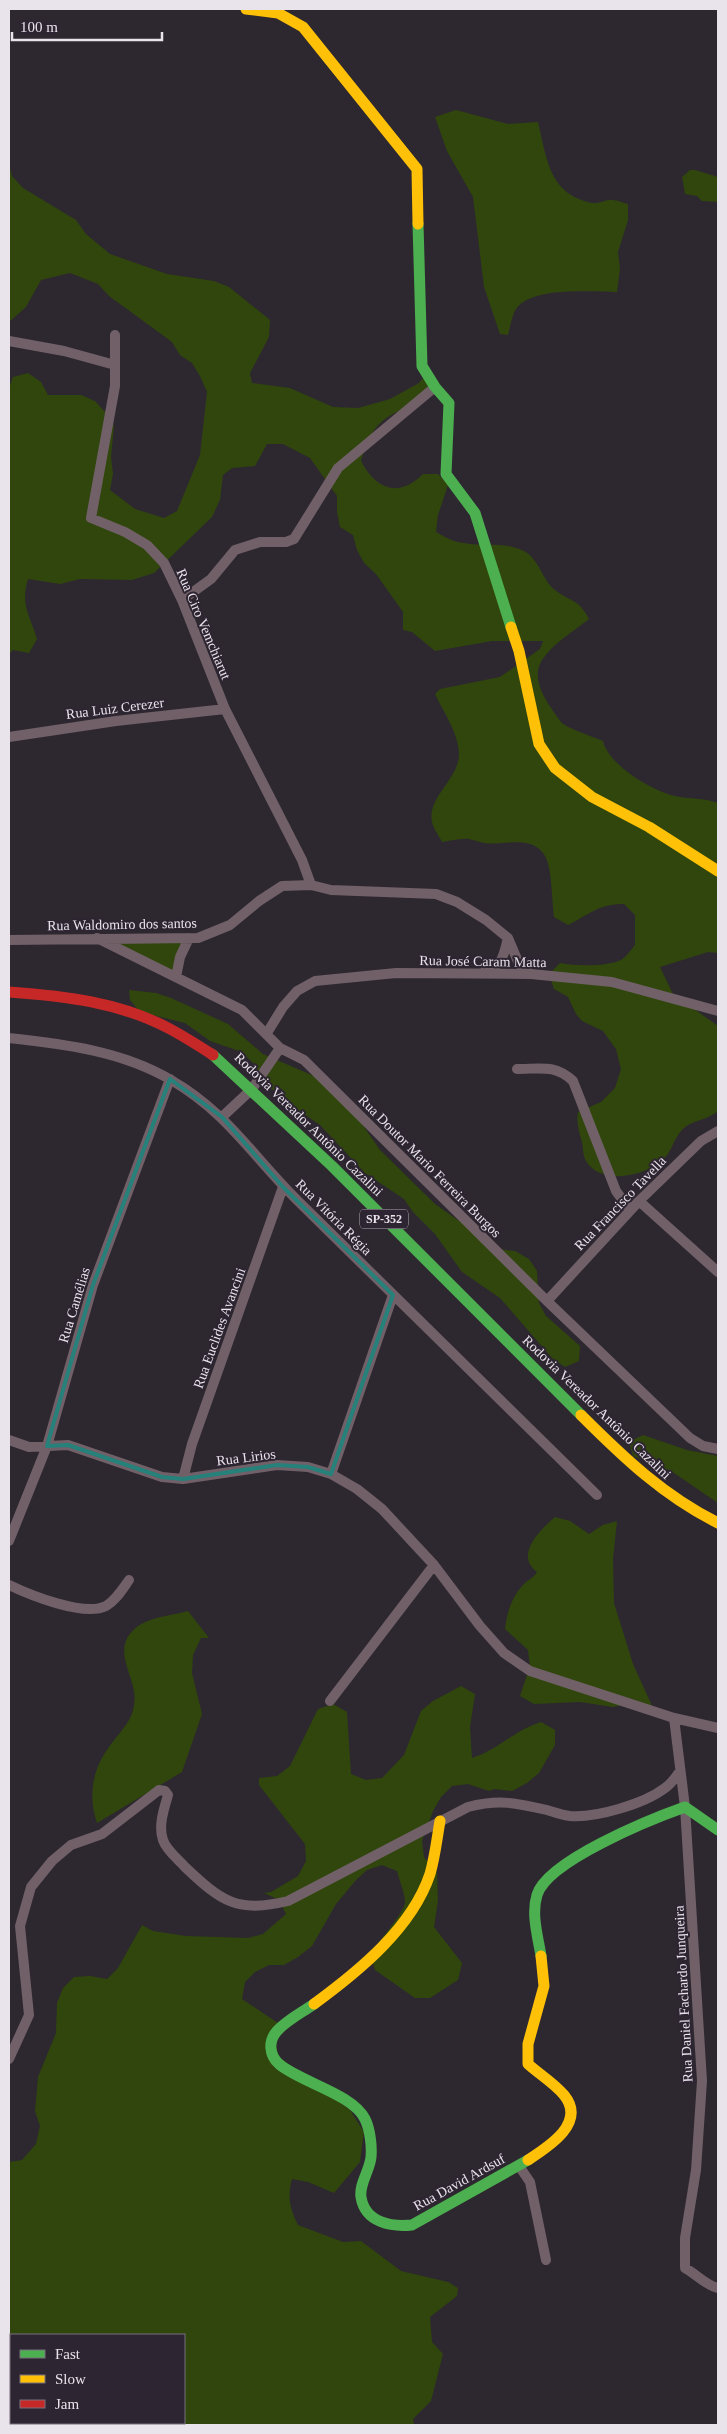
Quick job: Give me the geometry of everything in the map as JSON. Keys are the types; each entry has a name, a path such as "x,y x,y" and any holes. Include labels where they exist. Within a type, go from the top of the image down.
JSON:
{"street":[{"path":"246,9 278,13 303,27 417,169 422,366 435,387 450,404 450,439 446,474 475,513 519,651 539,744 555,768 592,797 649,827 718,871"},
{"name":"Rua Ciro Vemchiarut","path":"115,335 115,386 91,518 147,545 164,563 182,600 224,709 302,860 312,885"},
{"path":"9,341 64,351 115,365"},
{"path":"182,600 211,579 236,550 260,542 286,542 294,540 338,468 435,387"},
{"name":"Rua Luiz Cerezer","path":"9,737 116,721 224,709"},
{"name":"Rua Waldomiro dos santos","path":"9,940 198,938 230,925 259,901 282,886 312,885 331,890 436,894 457,902 486,920 508,938"},
{"name":"Rua Doutor Mario Ferreira Burgos","path":"97,938 242,1010 280,1048 304,1060 547,1301 690,1438 703,1446 718,1449"},
{"path":"176,977 180,957 189,938"},
{"path":"479,974 497,966 503,956 508,938"},
{"path":"508,938 519,964 531,974"},
{"name":"Rua José Caram Matta","path":"267,1033 283,1007 296,991 315,981 396,973 531,974 612,982 718,1011"},
{"name":"Rodovia Vereador Antônio Cazalini","path":"9,992 60,996 96,1002 169,1028 219,1058 332,1166 654,1486 690,1509 718,1523"},
{"name":"Rua Vitória Régia","path":"9,1038 60,1044 106,1053 170,1079 194,1094 222,1117 283,1187 596,1495"},
{"path":"222,1117 252,1090 280,1048"},
{"path":"517,1069 553,1068 563,1072 573,1081 616,1191 630,1210"},
{"name":"Rua Camélias","path":"9,1541 47,1446 93,1285 170,1079"},
{"name":"Rua Francisco Tavella","path":"547,1301 639,1201 701,1141 718,1131"},
{"name":"Rua Euclides Avancini","path":"183,1479 192,1444 283,1187"},
{"path":"639,1201 718,1272"},
{"path":"331,1474 393,1295"},
{"name":"Rua Lirios","path":"9,1440 29,1447 68,1445 162,1477 183,1479 278,1465 308,1467 331,1474 357,1489 382,1509 434,1565 480,1626 504,1653 530,1671 674,1718 718,1728"},
{"path":"330,1701 434,1565"},
{"path":"9,1585 66,1606 89,1609 105,1606 119,1596 128,1580"},
{"name":"Rua Daniel Fachardo Junqueira","path":"674,1718 685,1807 702,2081 696,2170 685,2238 685,2268 704,2279 710,2286 718,2288"},
{"path":"9,2059 29,2015 20,1926 31,1887 52,1861 71,1845 102,1834 159,1790 165,1791 168,1795 161,1828 163,1842 210,1890 227,1901 247,1906 268,1906 288,1901 468,1807 488,1802 508,1801 569,1816 584,1816 613,1810 645,1800 666,1788 680,1771"},
{"path":"685,1807 718,1830"},
{"name":"Rua David Ardsuf","path":"440,1821 430,1872 418,1903 389,1938 340,1985 277,2030 270,2042 271,2053 279,2064 347,2101 364,2118 370,2138 371,2157 363,2183 362,2197 368,2212 381,2223 395,2227 412,2225 519,2166 552,2145 568,2125 570,2106 564,2095 528,2064 526,2051 528,2038 543,1998 544,1974 535,1915 536,1898 542,1883 556,1869 583,1853 660,1815 685,1807"},
{"path":"519,2166 530,2182 546,2260"}],"highlighted area":[{"path":"170,1079 222,1117 283,1187 393,1295 331,1474 308,1467 277,1465 183,1479 162,1477 68,1445 47,1446 93,1285"}],"green space":[{"path":"456,110 508,124 538,122 552,173 567,192 578,199 593,203 616,200 628,204 628,220 618,252 620,269 617,292 578,291 535,297 524,302 516,309 508,335 500,334 484,287 473,197 447,151 435,117"},
{"path":"9,164 12,176 23,188 76,220 86,234 110,254 167,274 214,281 229,287 270,320 269,337 250,373 252,383 290,388 333,407 358,408 390,399 419,383 429,370 431,372 425,402 391,415 376,427 361,461 367,471 381,484 397,488 414,482 423,474 438,474 448,485 438,515 436,532 456,542 502,545 517,548 534,559 551,586 578,604 589,619 552,648 542,660 539,668 539,684 542,692 561,722 574,730 603,741 607,750 623,768 646,784 670,795 718,803 718,953 708,952 660,967 673,994 718,1026 718,1111 684,1128 666,1156 656,1165 639,1173 609,1176 592,1168 586,1161 578,1127 578,1112 601,1102 615,1088 621,1069 616,1049 603,1031 582,1021 576,1014 568,997 554,989 549,974 560,963 591,965 607,964 621,960 635,945 635,915 624,904 615,904 594,910 568,925 554,917 549,868 545,856 539,849 533,845 517,842 492,844 471,839 459,839 442,842 432,822 434,804 454,772 459,755 454,731 435,694 440,689 500,677 540,649 543,641 492,641 435,651 412,632 403,630 403,612 376,574 364,563 357,550 353,535 340,527 337,512 337,496 310,458 283,444 267,444 255,466 232,468 223,475 220,500 212,517 154,573 132,580 80,579 60,584 28,579 25,603 37,639 29,653 13,650 9,654 9,388 13,377 28,373 41,382 48,395 81,395 95,401 114,426 111,457 113,474 110,490 135,509 164,518 177,511 200,455 207,392 192,363 180,355 172,342 109,296 98,284 70,273 41,280 26,307 9,322"},
{"path":"690,170 718,177 718,202 702,201 697,196 685,194 682,177"},
{"path":"110,941 185,941 174,973"},
{"path":"129,990 156,993 171,998 228,1024 263,1054 321,1079 362,1124 380,1150 435,1204 499,1249 515,1251 529,1259 537,1271 539,1303 546,1316 580,1346 579,1361 565,1367 552,1358 500,1298 462,1272 435,1234 413,1212 404,1199 365,1173 320,1125 294,1107 283,1095 269,1088 259,1077 253,1063 242,1052 210,1041 185,1023 140,1012 130,1000"},
{"path":"643,1435 687,1450 718,1456 718,1503 671,1471 633,1456 629,1442"},
{"path":"555,1517 570,1521 589,1534 603,1525 617,1521 613,1559 614,1603 633,1664 654,1710 629,1704 613,1707 580,1702 534,1704 520,1696 530,1666 528,1650 505,1629 507,1617 515,1595 537,1572 528,1558 532,1543"},
{"path":"188,1611 209,1638 201,1638 193,1655 192,1673 202,1714 182,1772 97,1823 92,1793 95,1774 103,1756 131,1717 134,1705 135,1696 125,1660 125,1643 129,1635 141,1624 156,1618"},
{"path":"461,1686 475,1694 470,1727 472,1758 490,1750 522,1730 541,1722 555,1730 555,1745 539,1773 527,1783 512,1791 494,1789 489,1791 468,1784 452,1786 441,1797 433,1811 422,1841 424,1857 437,1872 438,1900 434,1927 462,1963 458,1980 430,1998 415,1998 375,1970 370,1955 396,1920 405,1902 397,1871 382,1865 367,1870 356,1880 336,1904 312,1946 284,1965 269,1965 255,1972 245,1982 242,1999 278,2023 273,2034 279,2057 350,2110 364,2132 360,2162 334,2193 308,2182 292,2179 290,2203 298,2225 343,2242 361,2241 401,2271 448,2282 458,2288 457,2296 430,2317 432,2342 443,2354 431,2401 413,2419 414,2425 9,2425 9,2162 22,2160 36,2144 40,2126 35,2111 38,2077 56,2033 57,2003 63,1988 74,1977 90,1976 107,1979 118,1968 142,1925 153,1931 186,1936 248,1938 263,1934 286,1914 279,1900 264,1893 271,1892 298,1876 306,1861 305,1844 259,1785 259,1778 277,1776 290,1766 318,1709 333,1704 347,1712 351,1774 366,1780 382,1778 404,1755 421,1711 433,1701"}],"traffic: fast":[{"path":"418,224 422,366 435,387 449,403 446,474 475,513 511,627"},
{"path":"213,1055 332,1166 581,1415"},
{"path":"541,1956 536,1926 535,1902 537,1895 545,1882 579,1855 626,1831 685,1807 718,1830"},
{"path":"314,2004 277,2031 271,2043 273,2056 288,2071 349,2102 359,2110 365,2119 371,2143 371,2153 361,2197 368,2213 374,2218 388,2224 412,2225 528,2160"}],"traffic: slow":[{"path":"246,9 278,13 303,27 417,169 418,224"},
{"path":"511,627 519,651 539,744 555,768 592,797 649,827 718,871"},
{"path":"581,1415 645,1475 680,1501 718,1523"},
{"path":"314,2004 366,1963 411,1912 422,1894 430,1874 440,1821"},
{"path":"528,2160 562,2133 571,2115 570,2105 564,2095 556,2086 528,2064 528,2044 544,1986 541,1956"}],"traffic: jam":[{"path":"9,992 71,998 112,1006 170,1029 213,1055"}]}
